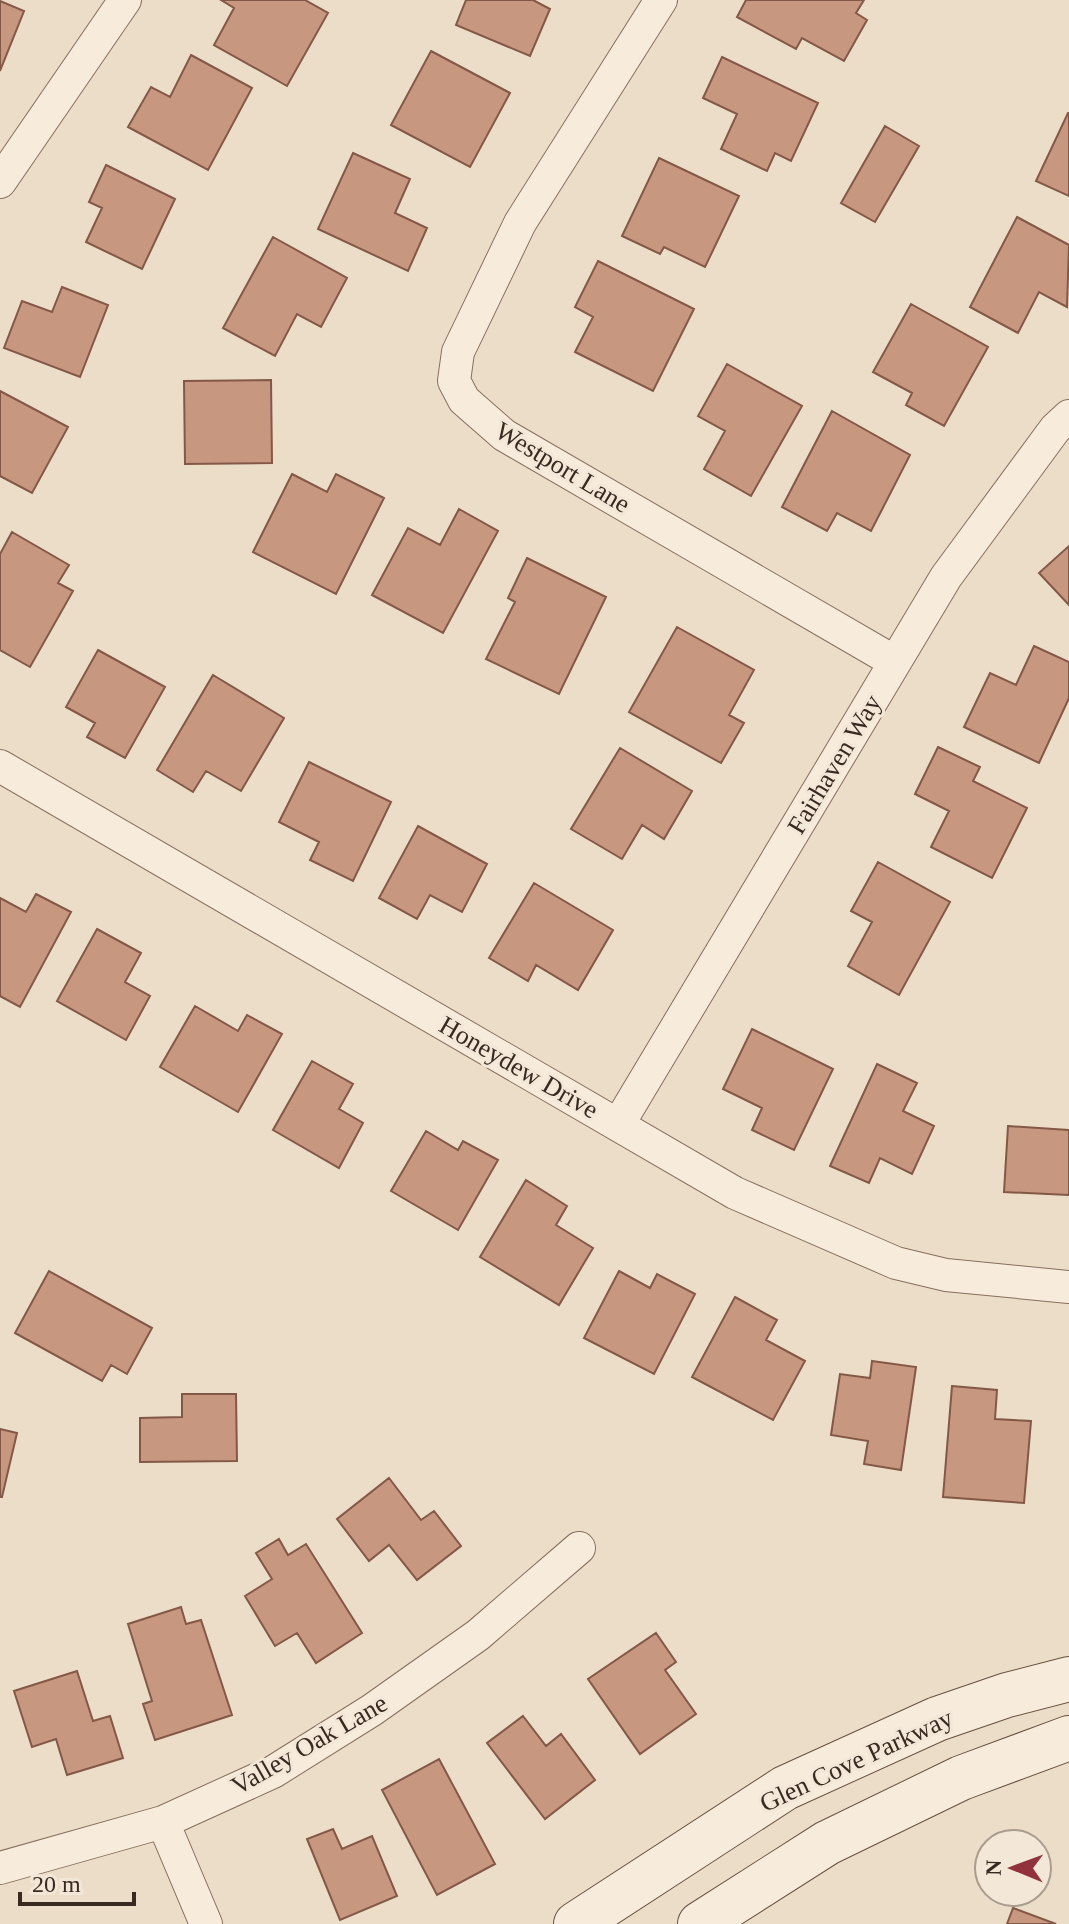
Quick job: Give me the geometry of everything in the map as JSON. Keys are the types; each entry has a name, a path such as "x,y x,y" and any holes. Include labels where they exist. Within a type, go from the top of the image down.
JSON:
{"main road":[{"name":"Glen Cove Parkway","path":"576,1924 785,1788 937,1719 1007,1695 1069,1679"},
{"path":"700,1924 827,1843 961,1778 1069,1738"}],"street":[{"path":"0,182 125,0"},
{"name":"Westport Lane","path":"661,0 520,223 458,352 454,381 464,400 504,435 895,662"},
{"name":"Fairhaven Way","path":"618,1125 946,577 1055,429 1069,416"},
{"name":"Honeydew Drive","path":"0,766 735,1193 896,1263 946,1275 1069,1287"},
{"name":"Valley Oak Lane","path":"0,1868 163,1822 273,1772 372,1710 478,1635 579,1548"},
{"path":"163,1822 206,1924"}],"building":[{"path":"221,0 305,0 328,13 287,86 214,45 234,8"},
{"path":"466,0 533,0 550,9 530,56 456,25"},
{"path":"746,0 864,0 856,13 867,20 844,61 802,38 796,49 737,17"},
{"path":"0,1 24,11 0,71"},
{"path":"431,51 510,93 470,167 391,125"},
{"path":"191,55 252,88 208,170 128,127 151,87 170,97"},
{"path":"722,57 818,103 791,161 775,153 767,171 721,149 737,114 703,98"},
{"path":"1069,113 1069,196 1036,181"},
{"path":"885,126 919,146 875,222 841,203"},
{"path":"353,153 410,179 395,213 427,228 408,271 318,229"},
{"path":"659,158 739,196 705,267 664,247 660,254 622,236"},
{"path":"106,165 175,199 142,269 86,242 102,208 89,202"},
{"path":"1017,217 1069,245 1067,307 1039,292 1018,333 970,307"},
{"path":"273,237 347,278 321,327 297,314 275,356 223,328"},
{"path":"598,261 694,309 653,391 575,352 593,317 575,307"},
{"path":"62,287 108,305 80,377 4,348 22,301 52,312"},
{"path":"911,304 988,347 944,426 906,405 912,393 873,372"},
{"path":"727,364 802,406 751,496 704,469 725,431 698,416"},
{"path":"271,380 272,463 185,464 184,381"},
{"path":"0,391 68,427 32,493 0,476"},
{"path":"832,411 910,455 871,531 837,513 827,531 782,507"},
{"path":"292,474 327,492 336,474 384,498 336,594 253,552"},
{"path":"459,509 498,531 443,633 372,595 408,528 440,545"},
{"path":"12,532 69,565 58,583 73,591 30,667 0,650 0,554"},
{"path":"1069,546 1069,605 1039,573"},
{"path":"527,558 606,597 559,694 486,659 515,602 508,598"},
{"path":"677,627 754,670 729,715 744,723 721,763 629,712"},
{"path":"1034,646 1069,662 1069,698 1039,763 964,727 990,673 1016,685"},
{"path":"98,650 165,687 125,758 87,737 95,723 66,707"},
{"path":"213,675 284,718 241,791 206,771 193,792 157,770"},
{"path":"938,747 980,767 973,781 1027,808 992,878 931,847 949,811 915,794"},
{"path":"620,748 692,791 664,839 642,825 622,859 571,829"},
{"path":"309,762 391,802 353,881 310,860 319,842 279,822"},
{"path":"418,826 487,864 462,912 430,895 417,919 379,898"},
{"path":"878,862 950,902 899,995 848,966 872,922 851,911"},
{"path":"534,883 613,930 578,990 536,965 528,981 489,958"},
{"path":"36,894 71,912 20,1007 0,996 0,898 26,912"},
{"path":"97,929 141,953 125,982 150,996 126,1040 57,1001"},
{"path":"195,1006 238,1031 247,1015 282,1034 238,1112 160,1067"},
{"path":"752,1029 833,1069 794,1150 752,1130 762,1108 723,1089"},
{"path":"312,1061 353,1084 339,1109 363,1123 339,1168 273,1130"},
{"path":"877,1064 917,1083 903,1111 934,1126 912,1174 880,1158 869,1183 830,1166"},
{"path":"1008,1126 1069,1130 1069,1195 1004,1192"},
{"path":"426,1131 458,1150 463,1141 498,1160 458,1230 391,1191"},
{"path":"526,1180 567,1206 556,1225 593,1248 559,1305 480,1257"},
{"path":"49,1271 152,1328 127,1374 111,1365 102,1381 15,1333"},
{"path":"619,1271 650,1288 657,1274 695,1294 654,1374 584,1338"},
{"path":"735,1297 777,1320 766,1340 805,1361 773,1420 692,1377"},
{"path":"872,1361 916,1367 901,1470 864,1464 868,1441 831,1435 840,1374 870,1378"},
{"path":"952,1386 997,1390 995,1419 1031,1421 1024,1503 943,1497"},
{"path":"182,1394 236,1394 237,1461 140,1462 140,1418 182,1417"},
{"path":"0,1429 17,1433 2,1497 0,1497"},
{"path":"389,1478 421,1520 434,1511 461,1546 417,1580 389,1545 369,1561 337,1519"},
{"path":"279,1539 288,1555 306,1544 362,1633 316,1663 297,1633 275,1646 245,1596 272,1579 256,1553"},
{"path":"181,1607 186,1624 201,1620 232,1715 155,1740 143,1704 152,1701 128,1624"},
{"path":"656,1633 676,1662 665,1670 696,1714 640,1754 588,1679"},
{"path":"77,1671 93,1721 110,1716 123,1758 67,1775 56,1739 32,1747 14,1691"},
{"path":"523,1716 546,1746 561,1734 595,1780 545,1819 487,1743"},
{"path":"439,1759 495,1864 437,1895 382,1790"},
{"path":"333,1829 342,1849 372,1836 397,1896 340,1920 307,1839"},
{"path":"1013,1908 1056,1924 1007,1924"}]}
